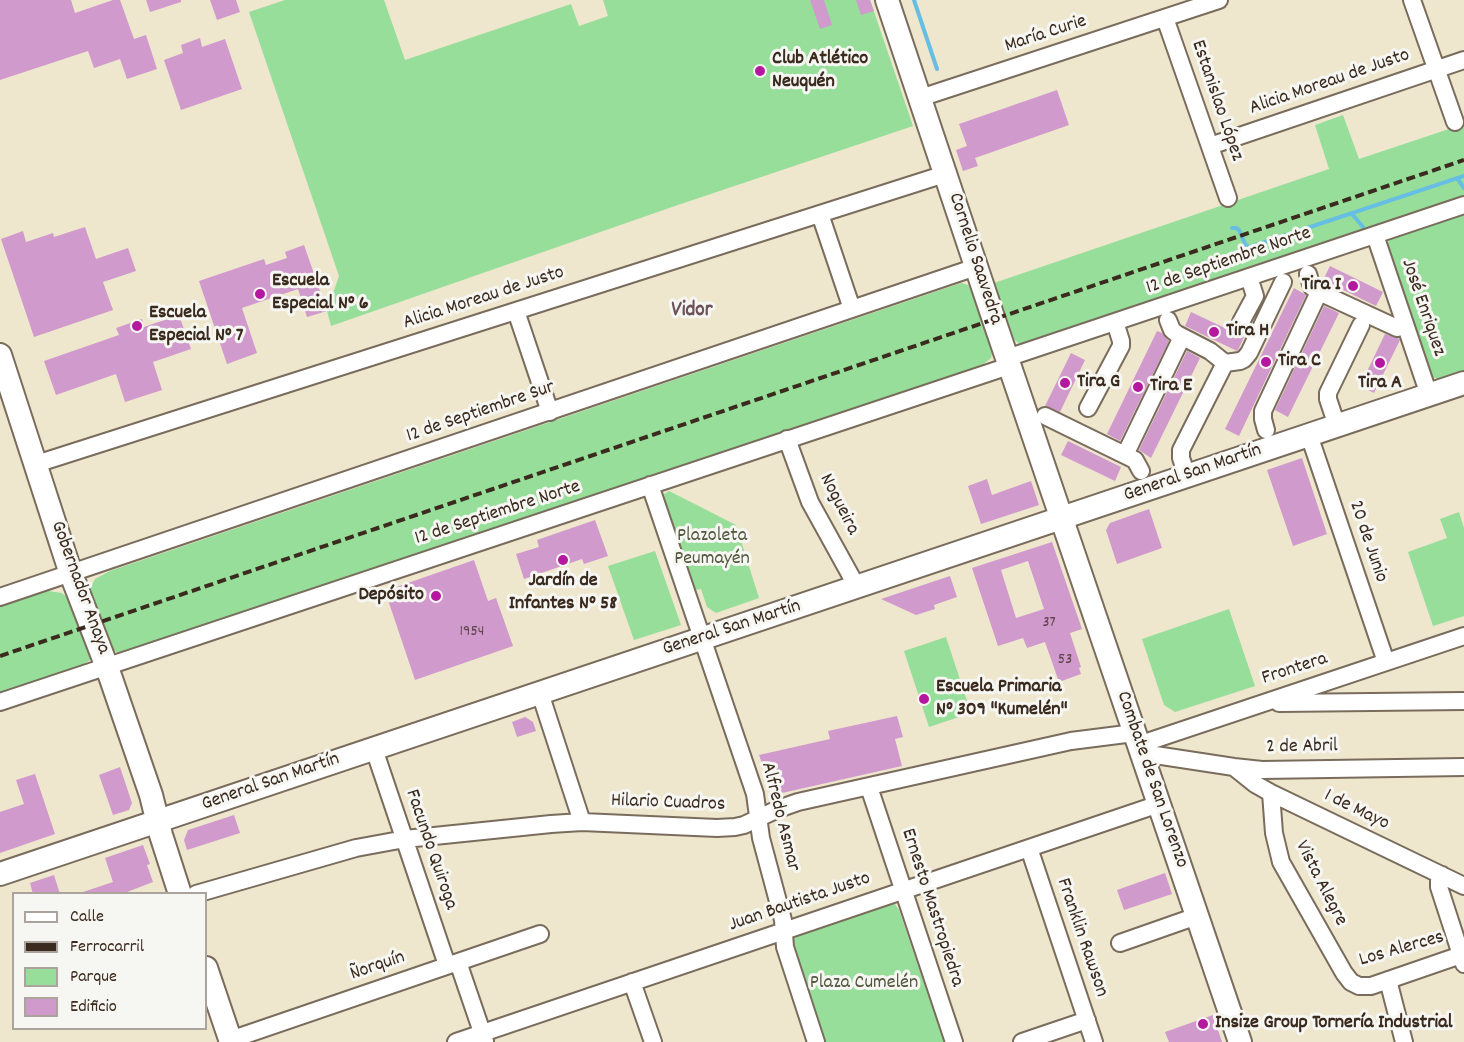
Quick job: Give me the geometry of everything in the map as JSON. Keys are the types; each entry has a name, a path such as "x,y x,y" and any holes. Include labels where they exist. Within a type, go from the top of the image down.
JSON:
{"main road":[{"name":"Cornelio Saavedra","path":"887,0 1061,519"},
{"name":"Gobernador Anaya","path":"0,355 71,574 107,667 153,801 179,892"},
{"name":"General San Martín","path":"0,874 1464,383"},
{"name":"Combate de San Lorenzo","path":"1061,519 1240,1042"},
{"path":"207,971 230,1041"}],"street":[{"name":"María Curie","path":"920,99 1218,0"},
{"path":"1412,0 1455,122"},
{"name":"Estanislao López","path":"1165,18 1228,198"},
{"name":"Alicia Moreau de Justo","path":"1210,146 1464,60"},
{"name":"Alicia Moreau de Justo","path":"36,464 945,174"},
{"name":"12 de Septiembre Norte","path":"0,702 787,439 1115,322 1464,205"},
{"path":"820,214 852,309"},
{"name":"José Enriquez","path":"1375,235 1429,395"},
{"name":"12 de Septiembre Sur","path":"0,597 976,267"},
{"path":"1308,274 1312,287 1318,292 1397,328"},
{"path":"1241,322 1255,296 1249,277"},
{"path":"1168,320 1172,330 1210,351 1225,363 1240,361 1247,356 1283,282"},
{"path":"1266,430 1263,411 1318,292"},
{"path":"516,311 550,411"},
{"path":"1088,408 1121,346 1122,341 1115,322"},
{"path":"1337,426 1328,393 1361,325"},
{"path":"1125,455 1182,337"},
{"path":"1187,476 1181,450 1225,363"},
{"path":"1045,416 1125,455 1137,462 1141,471"},
{"name":"20 de Junio","path":"1309,435 1386,662"},
{"name":"Nogueira","path":"787,439 810,502 857,587"},
{"name":"Alfredo Asmar","path":"650,485 755,794 761,838 782,914 784,947 816,1042"},
{"name":"Frontera","path":"1138,744 1464,636"},
{"path":"540,693 582,822"},
{"path":"1263,703 1464,700"},
{"name":"Hilario Cuadros","path":"203,892 363,846 405,839 582,822 726,828 744,825 788,805 1084,739 1138,744"},
{"name":"2 de Abril","path":"1138,744 1234,767 1262,770 1464,767"},
{"name":"Facundo Quiroga","path":"374,749 405,839 484,1038"},
{"name":"1 de Mayo","path":"1234,767 1271,793 1464,886"},
{"name":"Ernesto Mastropiedra","path":"869,787 954,1042"},
{"name":"Vista Alegre","path":"1271,793 1274,833 1281,862 1344,973 1355,985"},
{"name":"Juan Bautista Justo","path":"456,1042 484,1038 632,982 1159,804"},
{"name":"Franklin Rawson","path":"1029,848 1094,1042"},
{"path":"1442,875 1439,889 1462,960"},
{"path":"1120,942 1197,916"},
{"name":"Ñorquín","path":"230,1041 540,934"},
{"name":"Los Alerces","path":"1355,985 1371,986 1462,960"},
{"path":"1388,980 1404,1042"},
{"path":"632,982 652,1042"},
{"path":"1022,1042 1087,1020"}],"green space":[{"path":"285,0 384,0 405,60 571,4 579,26 608,16 603,0 870,0 913,126 331,326 327,311 339,276 249,12"},
{"path":"1343,115 1359,159 1464,124 1464,198 1023,345 1014,339 994,283 1329,169 1315,125"},
{"path":"1464,213 1464,372 1437,379 1431,376 1387,246 1393,237"},
{"path":"961,283 971,288 991,347 991,358 981,366 122,653 112,648 90,589 95,579 110,571"},
{"name":"Plazoleta Peumayén","path":"669,491 736,525 759,598 716,613 707,607 701,589 695,590 665,501 664,494"},
{"path":"1459,512 1464,528 1464,616 1433,626 1408,552 1447,538 1440,519"},
{"path":"655,551 681,625 634,640 608,566"},
{"path":"48,591 62,593 70,600 91,654 90,660 81,666 0,694 0,605"},
{"path":"1229,609 1255,686 1175,712 1164,705 1142,639"},
{"path":"946,637 971,713 929,727 904,651"},
{"name":"Plaza Cumelén","path":"889,903 895,904 899,910 944,1042 824,1042 791,945 792,939 796,935"}],"building":[{"path":"0,0 71,0 75,13 113,0 120,0 134,39 146,35 157,69 127,79 120,59 94,68 88,51 0,80"},
{"path":"146,0 181,0 181,2 150,12"},
{"path":"210,0 236,0 240,12 217,20"},
{"path":"810,0 824,0 832,25 820,29"},
{"path":"856,0 870,0 874,11 861,15"},
{"path":"200,38 202,47 225,39 242,89 181,110 164,60 183,53 181,45"},
{"path":"1057,90 1069,125 975,158 978,166 963,171 956,150 967,146 959,124"},
{"path":"85,227 96,259 128,248 136,271 103,282 113,310 34,337 1,239 23,231 26,242 53,233 54,237"},
{"path":"304,245 327,311 307,317 298,289 242,308 257,353 227,364 199,281 264,259 266,265 287,258 285,252"},
{"name":"Tira I","path":"1330,266 1383,292 1376,306 1323,280"},
{"name":"Tira C","path":"1294,288 1306,295 1239,436 1225,429"},
{"path":"1324,306 1339,313 1288,417 1275,410"},
{"name":"Tira H","path":"1191,312 1244,337 1237,351 1185,326"},
{"path":"179,315 191,349 153,362 162,390 125,402 116,374 56,395 44,361 119,335 116,328 142,319 144,327"},
{"name":"Tira E","path":"1157,331 1169,341 1120,441 1107,434"},
{"name":"Tira A","path":"1385,334 1400,340 1374,393 1360,386"},
{"path":"1187,351 1200,358 1151,458 1139,450"},
{"name":"Tira G","path":"1071,353 1085,360 1060,412 1045,406"},
{"path":"1068,441 1121,467 1115,481 1061,455"},
{"path":"1302,458 1327,534 1293,546 1267,470"},
{"path":"987,479 992,495 1031,481 1039,505 981,524 968,486"},
{"path":"1149,509 1162,548 1117,564 1106,530 1110,523"},
{"path":"595,520 608,556 584,564 582,559 524,579 516,554 539,547 537,540"},
{"path":"1052,542 1082,629 1070,633 1081,667 1079,668 1081,674 1059,682 1045,642 1027,648 1023,638 998,646 972,568","holes":["1028,561 1044,609 1016,618 1001,570"]},
{"path":"474,560 488,601 496,598 513,646 415,680 385,591"},
{"path":"950,576 957,597 934,605 935,609 916,615 881,599"},
{"path":"897,716 903,737 895,739 902,766 782,793 770,785 759,755 830,739 828,731"},
{"path":"525,717 533,722 536,731 517,737 512,722"},
{"path":"120,767 132,803 129,810 113,815 99,775"},
{"path":"35,774 55,834 0,853 0,812 24,804 16,780"},
{"path":"234,815 240,833 187,850 184,840 188,830"},
{"path":"143,845 150,864 147,865 153,882 127,892 83,892 113,882 105,858"},
{"path":"1165,873 1172,894 1124,910 1117,890"},
{"path":"54,875 59,892 32,892 30,883"},
{"name":"Insize Group Tornería Industrial","path":"1213,1015 1222,1042 1169,1042 1165,1032"}],"waterway":[{"path":"914,0 937,69"},
{"path":"1232,228 1239,230 1246,246 1250,247 1464,176"},
{"path":"1457,178 1464,188"},
{"path":"1352,214 1363,227"}],"railway":[{"path":"0,656 1464,160"}],"place":[{"name":"Club Atlético Neuquén","path":"760,71"},
{"name":"Tira I","path":"1353,286"},
{"name":"Escuela Especial N° 6","path":"260,294"},
{"name":"Escuela Especial N° 7","path":"137,326"},
{"name":"Tira H","path":"1214,332"},
{"name":"Tira C","path":"1266,362"},
{"name":"Tira A","path":"1380,363"},
{"name":"Tira G","path":"1065,383"},
{"name":"Tira E","path":"1138,387"},
{"name":"Jardín de Infantes N° 58","path":"563,560"},
{"name":"Depósito","path":"436,596"},
{"name":"Escuela Primaria N° 309 \"Kumelén\"","path":"924,699"},
{"name":"Insize Group Tornería Industrial","path":"1203,1024"}],"district":[{"name":"Vidor","path":"692,312"}]}
